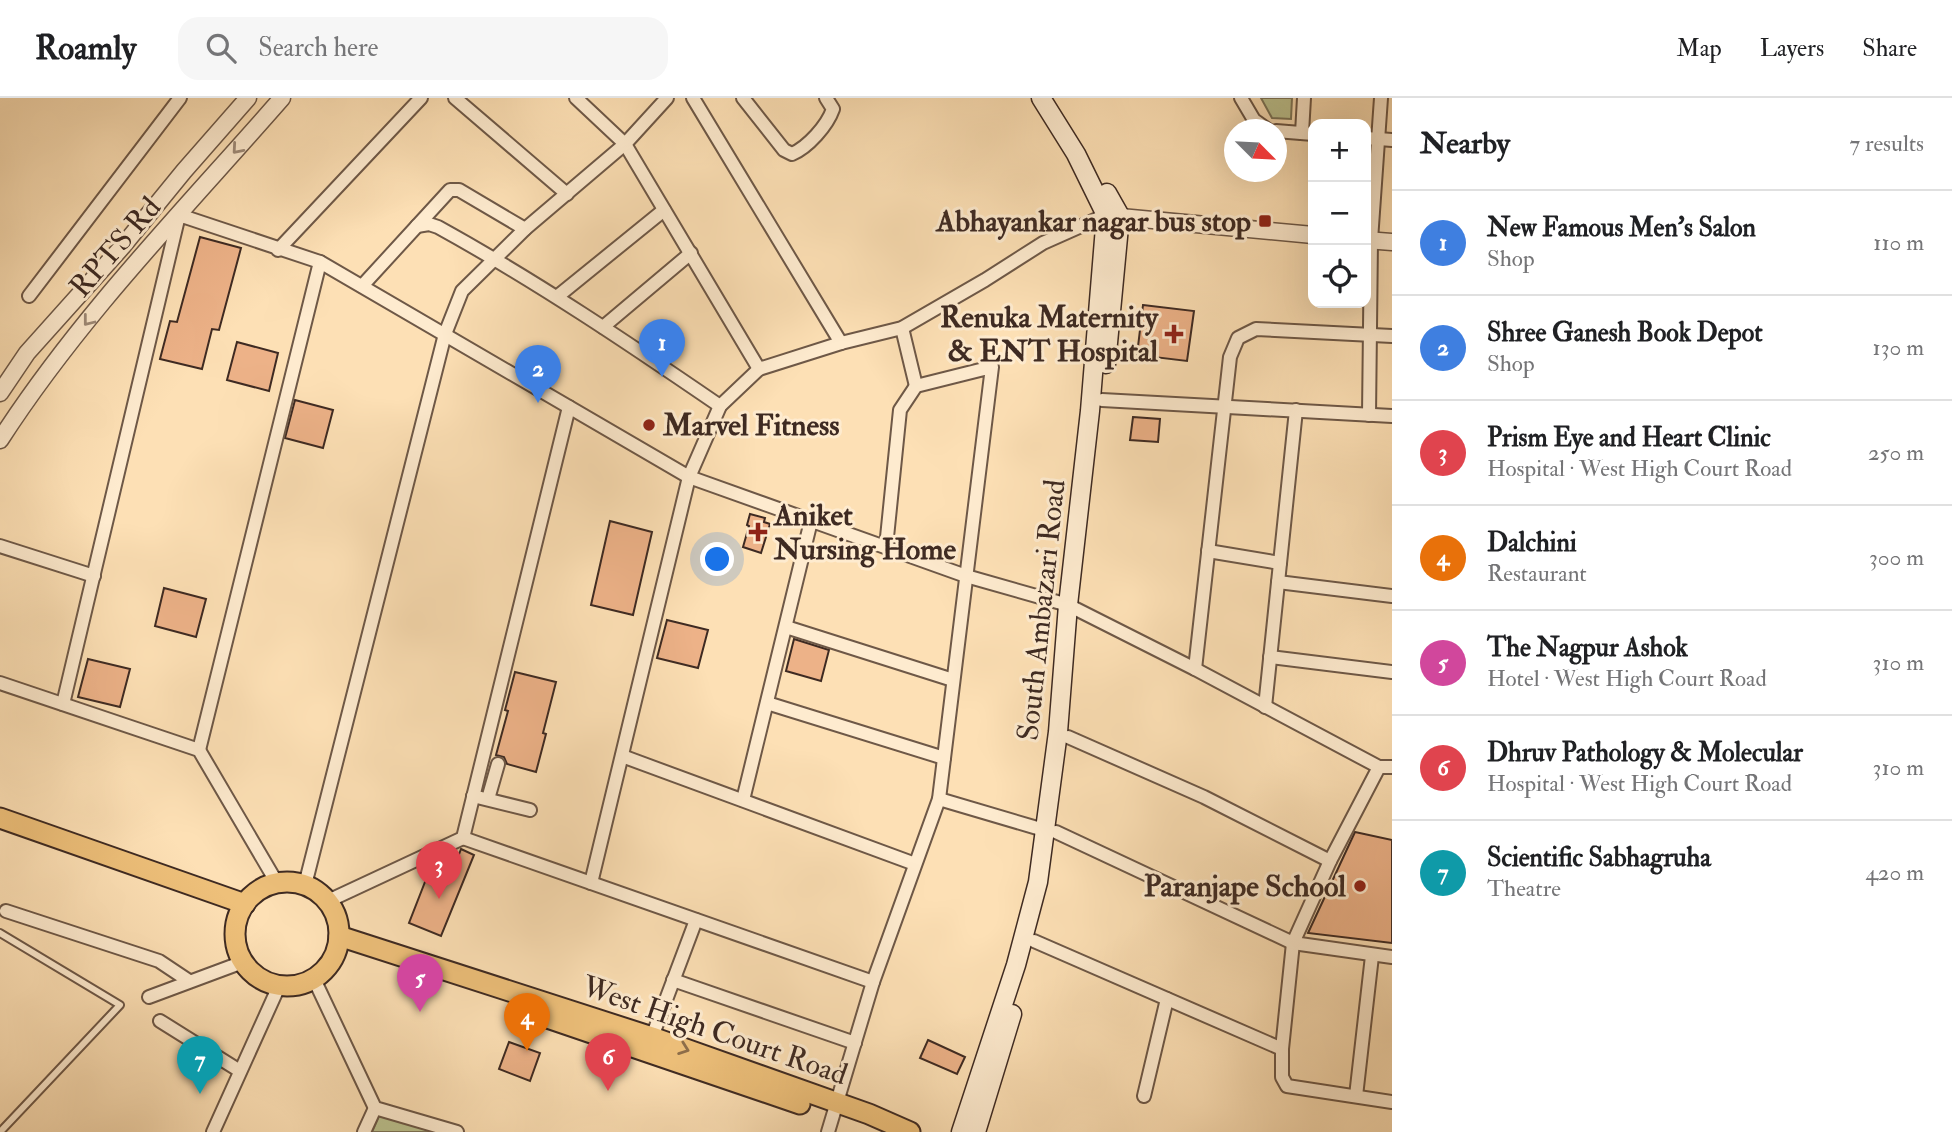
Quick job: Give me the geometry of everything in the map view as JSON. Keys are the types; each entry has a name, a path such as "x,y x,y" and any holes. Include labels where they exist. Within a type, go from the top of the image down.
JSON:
{"main road":[{"path":"1041,98 1113,216"},
{"path":"1055,98 1113,216"},
{"name":"South Ambazari Road","path":"976,1132 1034,941 1051,871 1050,831 1058,732 1102,400 1113,216"},
{"name":"South Ambazari Road","path":"961,1132 1027,928 1050,831 1068,737 1073,608 1090,411 1113,216"},
{"path":"0,818 242,909"},
{"path":"0,830 242,909"},
{"path":"277,883 306,885 328,901 334,911 338,942 325,970 303,984 279,986 265,981 243,962 237,947 235,931 242,909 254,894 277,883"},
{"path":"338,942 391,963 884,1132"},
{"name":"West High Court Road","path":"338,942 652,1037 834,1117 869,1114 910,1132"}],"street":[{"path":"29,296 180,98"},
{"path":"0,393 27,353 122,247 248,98"},
{"name":"RPTS Rd","path":"0,440 23,405 92,315 282,98"},
{"path":"278,250 421,98"},
{"path":"455,98 567,194"},
{"path":"576,98 625,144 759,369"},
{"path":"306,885 445,334 462,291 526,229 625,144 667,98"},
{"path":"692,98 841,343"},
{"path":"743,98 784,150 792,154 802,150 830,118 833,109 826,98"},
{"path":"1241,98 1253,119"},
{"path":"1287,132 1308,134 1304,98"},
{"path":"1370,182 1372,138 1381,98"},
{"path":"1372,138 1392,139"},
{"path":"362,286 450,190 459,191 526,229"},
{"path":"558,296 664,210"},
{"path":"63,704 179,215 320,262 689,477 966,576 1073,608 1385,767 1330,861 1293,943 1282,1049 1282,1077 1287,1086 1392,1102"},
{"path":"591,883 689,477 720,406 759,369 841,343 902,328 1043,243 1113,216 1308,235"},
{"path":"417,226 438,227 558,296 720,406"},
{"path":"1371,240 1392,242"},
{"path":"1368,245 1369,415"},
{"path":"603,327 691,253"},
{"path":"199,750 320,262"},
{"path":"902,328 916,386"},
{"path":"1195,670 1230,357 1238,338 1256,329 1392,336"},
{"path":"834,1117 873,982 939,799 992,367 916,386 900,410 886,547"},
{"path":"1102,400 1392,416"},
{"path":"463,838 569,407"},
{"path":"1265,706 1296,410"},
{"path":"743,800 811,521"},
{"path":"0,546 94,576"},
{"path":"1208,551 1280,563"},
{"path":"1278,582 1392,596"},
{"path":"786,627 953,680"},
{"path":"1270,657 1392,672"},
{"path":"0,683 199,750 277,883"},
{"path":"767,703 944,758"},
{"path":"1068,737 1204,797 1330,861"},
{"path":"622,756 915,864"},
{"path":"488,799 498,764"},
{"path":"473,796 530,810"},
{"path":"939,799 1050,831 1293,943 1392,957"},
{"path":"328,901 463,838 873,982"},
{"path":"6,911 159,961 189,981"},
{"path":"652,1037 696,920"},
{"path":"1034,941 1282,1049"},
{"path":"1356,1096 1372,956"},
{"path":"149,997 243,962"},
{"path":"314,979 375,1108 457,1132"},
{"path":"673,980 855,1043"},
{"path":"213,1132 279,986"},
{"path":"1144,1097 1167,999"},
{"path":"160,1021 240,1071"},
{"path":"364,1132 375,1108"}],"lane":[{"path":"0,933 120,1005 0,1132"}],"green space":[{"path":"1261,98 1292,98 1291,119 1272,118"},
{"path":"380,1114 435,1132 372,1132"}],"building":[{"path":"200,237 241,248 219,330 212,329 202,369 160,359 170,321 177,322"},
{"path":"1143,305 1194,311 1187,361 1137,355"},
{"path":"237,342 278,353 269,391 227,380"},
{"path":"295,400 333,410 323,448 285,438"},
{"path":"1133,417 1160,419 1158,442 1130,440"},
{"path":"750,514 765,518 764,522 770,524 761,553 743,547"},
{"path":"610,521 652,532 633,615 591,605"},
{"path":"164,588 206,599 196,637 155,626"},
{"path":"667,620 708,630 698,668 657,658"},
{"path":"794,639 829,650 821,681 786,671"},
{"path":"88,659 130,669 120,707 78,697"},
{"path":"515,672 556,682 536,772 507,764 504,757 496,755"},
{"name":"Paranjape School","path":"1355,832 1392,840 1392,943 1308,933"},
{"path":"461,849 474,855 441,936 409,923 432,864 441,868 444,860 450,862 453,855 458,857"},
{"path":"928,1040 965,1057 957,1074 920,1058"},
{"path":"509,1042 540,1053 530,1081 499,1069"}],"place":[{"name":"Abhayankar nagar bus stop","path":"1265,221"},
{"name":"Renuka Maternity & ENT Hospital","path":"1174,334"},
{"name":"New Famous Men's Salon","path":"662,377"},
{"name":"Shree Ganesh Book Depot","path":"538,403"},
{"name":"Marvel Fitness","path":"649,425"},
{"name":"Aniket Nursing Home","path":"758,532"},
{"name":"Paranjape School","path":"1360,886"},
{"name":"Prism Eye and Heart Clinic","path":"439,899"},
{"name":"The Nagpur Ashok","path":"420,1012"},
{"name":"Dalchini","path":"527,1051"},
{"name":"Dhruv Pathology & Molecular","path":"608,1091"},
{"name":"Scientific Sabhagruha","path":"200,1094"}]}
